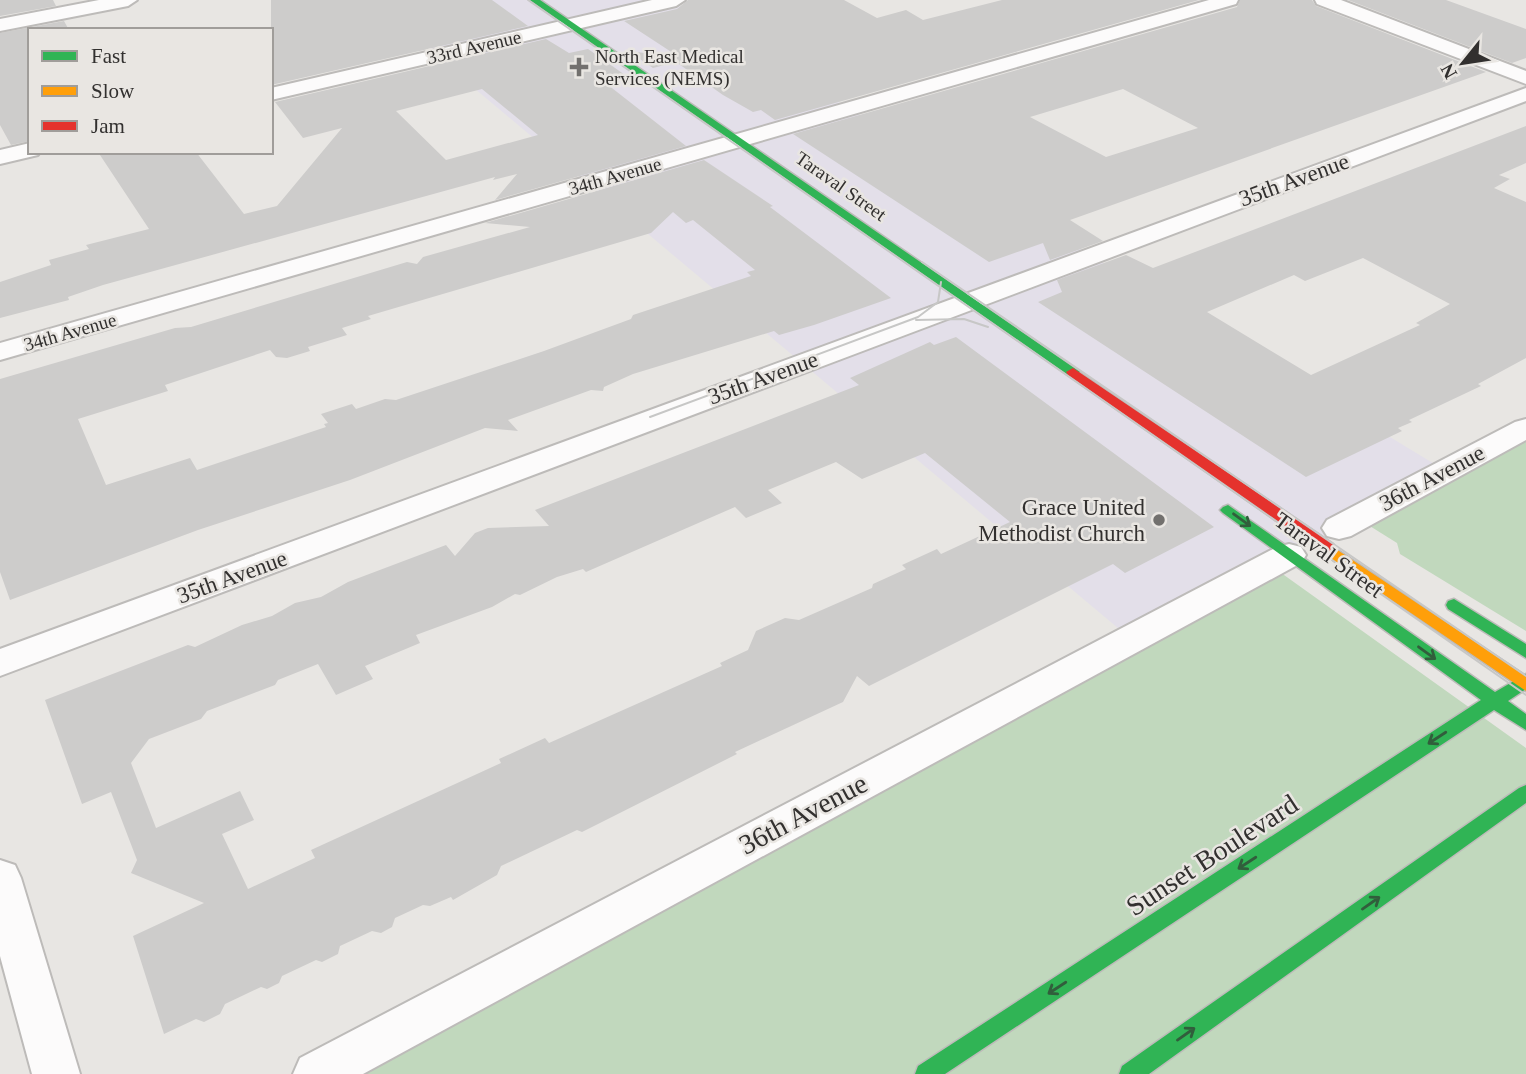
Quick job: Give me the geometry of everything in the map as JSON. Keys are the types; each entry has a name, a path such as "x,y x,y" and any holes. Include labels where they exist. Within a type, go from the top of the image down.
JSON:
{"street":[{"path":"0,25 128,0"},
{"name":"Taraval Street","path":"534,0 1525,683"},
{"name":"33rd Avenue","path":"273,94 676,0"},
{"name":"34th Avenue","path":"0,352 1229,0"},
{"path":"1324,0 1526,78"},
{"name":"35th Avenue","path":"0,663 1526,94"},
{"path":"0,157 28,150"},
{"name":"Taraval Street","path":"1124,407 1185,428"},
{"name":"Taraval Street","path":"1124,407 1149,443"},
{"name":"36th Avenue","path":"1337,527 1526,428"},
{"name":"Taraval Street","path":"1213,500 1526,723"},
{"name":"36th Avenue","path":"317,1074 1289,555"},
{"path":"1439,595 1526,652"},
{"name":"Sunset Boulevard","path":"926,1074 1525,683"},
{"path":"1130,1074 1526,793"},
{"path":"0,878 57,1074"}],"shaded area":[{"path":"369,0 670,0 1446,471 1131,639"}],"green space":[{"path":"1526,428 1526,631 1400,554 1397,543 1357,518"},
{"path":"1270,565 1526,748 1526,1074 318,1074"}],"building":[{"path":"0,0 53,0 56,6 0,16"},
{"path":"271,0 492,0 528,26 273,85"},
{"path":"688,0 844,0 877,18 906,10 923,20 1002,0 1199,0 775,120 761,110 753,112 723,95 676,62 653,68 628,51 679,57 624,21 677,9"},
{"path":"1240,0 1312,0 1316,6 1486,72 1070,220 1103,241 1050,260 1043,243 989,262 793,134 1237,7","holes":["1123,89 1198,128 1106,157 1030,117"]},
{"path":"1348,0 1446,0 1526,29 1526,58 1512,63"},
{"path":"64,21 68,28 28,28 28,141 11,145 0,125 0,33"},
{"path":"546,39 569,53 588,49 625,75 603,81 686,146 495,200 517,174 493,180 495,177 103,285 68,297 69,300 0,318 0,282 51,265 49,260 89,249 86,245 149,229 99,154 198,154 244,214 277,206 342,128 303,138 275,102","holes":["482,89 538,135 446,160 396,111"]},
{"path":"1526,126 1526,163 1499,175 1510,179 1494,188 1526,202 1526,358 1478,384 1481,386 1409,420 1412,422 1398,428 1402,431 1306,477 1038,302 1062,292 1057,280 1126,255 1153,268","holes":["1363,258 1450,304 1416,323 1420,325 1311,375 1207,312 1294,275 1305,281"]},
{"path":"704,160 773,206 770,207 891,298 814,325 779,335 774,331 633,374 604,387 603,391 591,390 508,420 518,431 485,428 350,480 198,530 10,600 0,572 0,379 175,328 191,327 407,262 417,264 423,257 530,227 485,223","holes":["673,212 686,223 693,220 755,270 747,272 751,276 633,315 631,319 544,351 396,400 385,399 356,409 352,404 321,414 328,423 324,424 326,427 197,470 190,458 106,485 78,419 168,391 165,385 270,350 276,357 287,358 310,351 308,347 347,335 342,328 371,319 368,316 651,233"]},
{"path":"956,337 1214,527 1125,573 1113,564 869,686 857,676 843,702 735,752 737,754 582,832 577,830 501,866 497,875 453,900 451,897 430,906 423,905 395,918 392,927 381,933 372,931 340,946 338,954 322,962 316,960 282,976 279,983 267,989 261,987 225,1004 220,1014 204,1022 196,1019 164,1034 133,936 204,903 131,873 137,860 111,792 82,804 45,700 188,645 195,647 242,625 272,616 295,603 321,597 348,582 446,545 455,556 475,533 488,528 549,526 535,510 859,385 850,378 930,342 934,345","holes":["925,453 1010,522 941,554 937,549 902,565 906,569 873,584 872,588 799,620 785,618 756,631 748,650 720,663 722,666 549,743 545,738 499,759 501,763 311,850 315,858 248,889 222,834 254,820 240,791 156,828 131,763 149,739 201,719 207,711 275,685 278,680 318,664 336,695 373,679 365,666 420,643 416,635 492,607 515,594 520,595 557,577 583,569 586,572 735,507 746,518 782,503 768,490 836,462 862,479"]}],"tram line":[{"path":"528,0 940,287"},
{"path":"922,262 1526,676"},
{"path":"940,287 941,282"},
{"path":"650,417 918,317 938,302 940,287"},
{"path":"940,287 1526,695"},
{"path":"916,320 964,319 988,327"}],"traffic: fast":[{"path":"534,0 1073,372"},
{"path":"1228,510 1526,723"},
{"path":"1454,605 1526,652"},
{"path":"926,1074 1526,680"},
{"path":"1130,1074 1526,793"}],"traffic: slow":[{"path":"1327,548 1526,685"}],"traffic: jam":[{"path":"1073,372 1327,548"}],"place":[{"name":"North East Medical Services (NEMS)","path":"579,67"},
{"name":"Grace United Methodist Church","path":"1159,520"}]}
